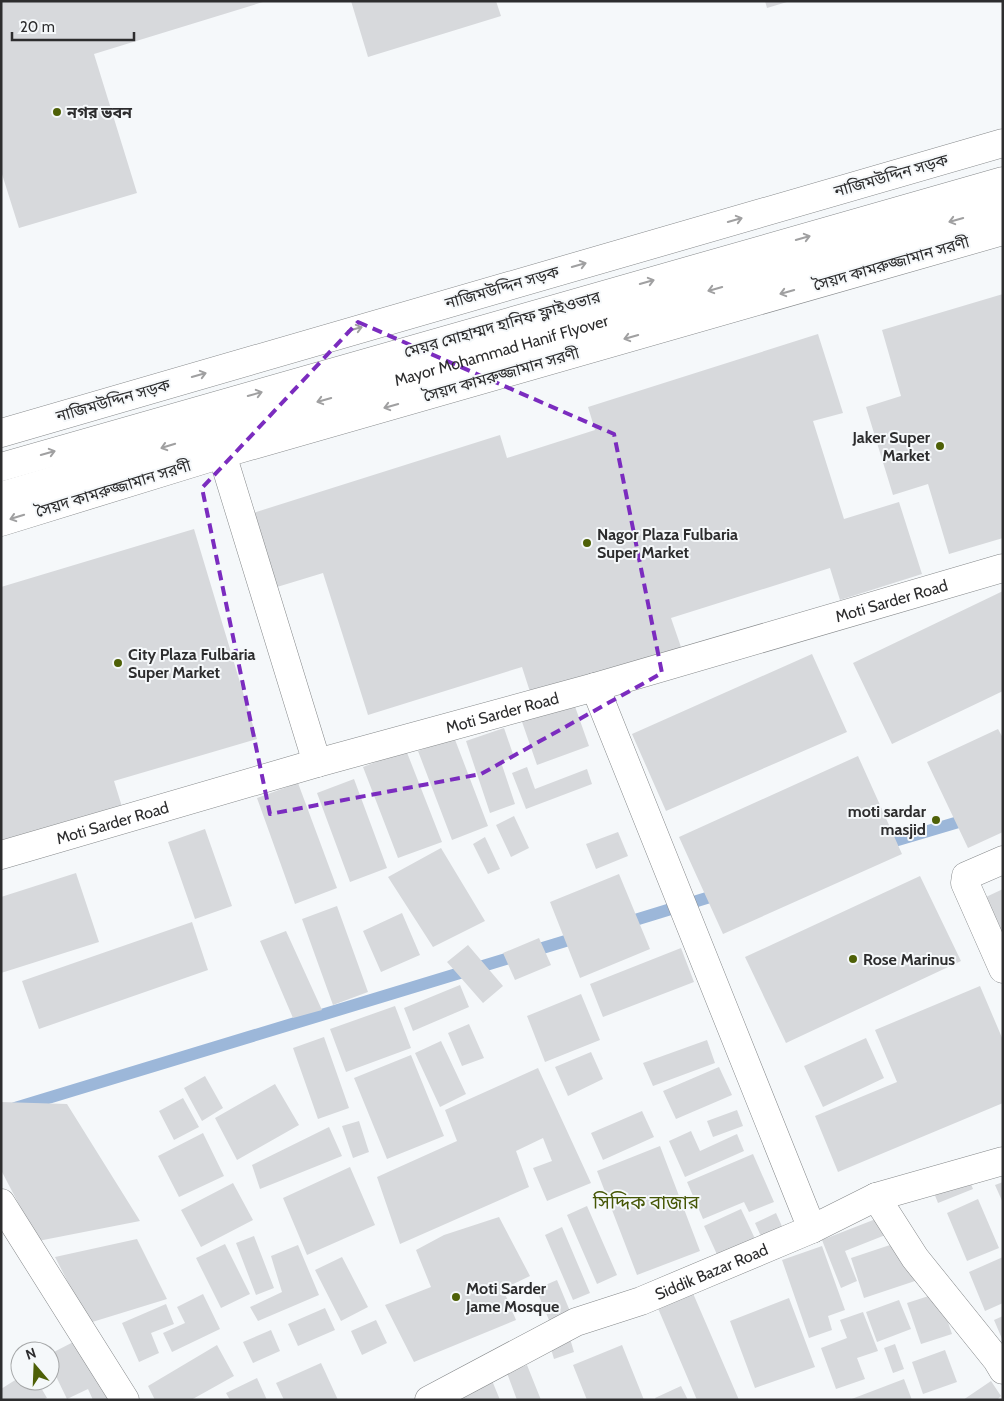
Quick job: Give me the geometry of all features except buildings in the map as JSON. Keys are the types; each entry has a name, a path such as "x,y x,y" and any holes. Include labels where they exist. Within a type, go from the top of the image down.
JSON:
{"main road":[{"name":"নাজিমউদ্দিন সড়ক","path":"1,433 1003,143"},
{"name":"মেয়র মোহাম্মদ হানিফ ফ্লাইওভার","path":"1,467 1003,181"},
{"name":"Mayor Mohammad Hanif Flyover","path":"1,496 262,418 1003,207"},
{"name":"সৈয়দ কামরুজ্জামান সরণী","path":"1,522 222,454 1003,231"},
{"path":"222,454 317,763"},
{"name":"Moti Sarder Road","path":"1,855 317,763 595,687 1003,568"},
{"path":"595,687 812,1229"},
{"path":"1003,860 966,876 965,883 1003,969"},
{"name":"Siddik Bazar Road","path":"429,1400 576,1322 641,1301 812,1229 876,1198 1003,1161"},
{"path":"876,1198 915,1258 1003,1370"},
{"path":"1,1203 126,1400"}],"highlighted area":[{"path":"358,322 614,434 662,673 481,774 270,814 202,488"}],"waterway":[{"path":"881,845 972,818"},
{"path":"622,924 723,893"},
{"path":"15,1108 582,936"}],"place":[{"name":"নগর ভবন","path":"57,112"},
{"name":"Jaker Super Market","path":"940,446"},
{"name":"Nagor Plaza Fulbaria Super Market","path":"587,543"},
{"name":"City Plaza Fulbaria Super Market","path":"118,663"},
{"name":"moti sardar masjid","path":"936,820"},
{"name":"Rose Marinus","path":"853,959"},
{"name":"Moti Sarder Jame Mosque","path":"456,1297"}],"district":[{"name":"সিদ্দিক বাজার","path":"646,1202"}]}
